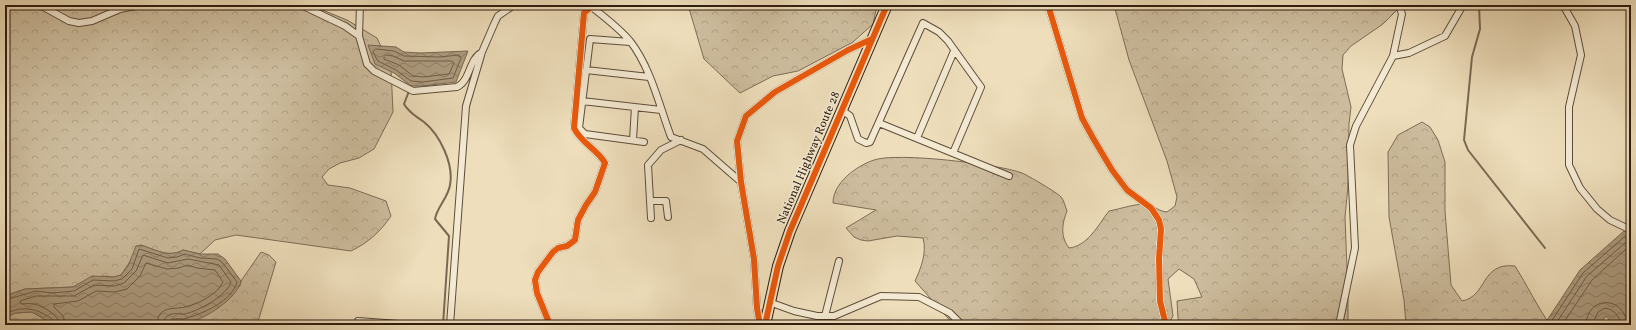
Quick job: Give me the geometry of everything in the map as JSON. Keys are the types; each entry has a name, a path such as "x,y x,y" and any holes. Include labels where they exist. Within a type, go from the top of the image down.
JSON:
{"highway":[{"name":"National Highway Route 28","path":"765,325 778,266 790,231 887,5"}],"street":[{"path":"42,5 69,21 79,23 92,21 120,9 140,5"},
{"path":"301,5 345,26 359,36"},
{"path":"360,5 359,36 363,54 370,68 410,90 444,90 462,84 475,56 482,52"},
{"path":"450,325 466,106 482,52 498,16 514,5"},
{"path":"1048,5 1082,118 1112,170 1127,190 1151,208 1159,220 1161,229 1159,259 1160,301 1166,325"},
{"path":"1339,325 1355,248 1350,145 1356,126 1393,56 1402,14 1399,5"},
{"path":"1393,56 1409,53 1445,36 1463,5"},
{"path":"1563,5 1576,26 1581,55 1569,107 1569,165 1580,188 1598,209 1610,220 1631,230"},
{"path":"550,325 537,293 535,280 538,272 553,252 558,248 567,246 575,240 578,220 586,205 596,192 605,163 602,158 577,135 574,128 584,13 589,6 613,24 630,42 642,61 671,137 703,149 741,182"},
{"path":"842,110 850,116 858,139 866,143 870,142 923,23 939,32 981,87 953,152"},
{"path":"630,42 590,39 578,128 585,134 644,142"},
{"path":"760,325 757,308 754,259 741,182 737,141 746,116 775,92 848,50 872,39"},
{"path":"917,138 954,51"},
{"path":"586,70 649,77"},
{"path":"582,101 661,110"},
{"path":"633,140 635,107"},
{"path":"879,122 1009,176"},
{"path":"651,218 648,165 661,150 681,140"},
{"path":"650,201 666,201 668,217"},
{"path":"826,316 839,261"},
{"path":"769,302 794,311 834,316 881,296 902,295 919,297 950,313 962,325"},
{"path":"358,321 413,325"}],"green space":[{"path":"5,5 310,5 347,20 377,38 391,68 393,112 374,149 359,158 340,163 329,169 322,177 328,185 350,188 386,201 391,216 374,236 351,251 236,235 215,240 200,254 183,250 168,253 157,251 141,245 121,275 114,277 103,276 73,287 25,289 5,296"},
{"path":"688,5 877,5 873,24 853,42 798,71 773,76 740,93 704,59"},
{"path":"1114,5 1400,5 1399,8 1383,24 1351,46 1343,55 1342,69 1351,107 1349,124 1348,186 1345,217 1348,325 1181,325 1178,318 1177,301 1202,297 1194,279 1179,269 1168,279 1173,316 1168,325 954,325 915,281 924,255 923,238 897,236 868,241 854,237 846,228 876,210 833,203 834,196 841,182 860,166 874,160 886,158 903,157 948,160 992,166 1025,174 1049,188 1059,195 1064,201 1067,211 1063,225 1063,234 1069,248 1082,243 1087,239 1109,211 1145,204 1167,212 1175,206 1177,197 1167,161 1129,60"},
{"path":"1422,122 1430,127 1438,140 1445,162 1445,211 1451,285 1462,301 1470,298 1476,293 1490,274 1496,269 1504,266 1515,266 1550,325 1406,325 1404,300 1389,217 1388,152 1398,135"},
{"path":"261,252 269,255 276,262 257,325 168,325 175,322 186,323 240,286 241,281"},
{"path":"32,312 54,325 5,325 5,318 15,313"}],"water":[{"path":"368,45 396,47 404,52 420,53 468,51 456,82 411,86 394,73 375,64"},
{"path":"1624,231 1631,235 1631,325 1613,325 1606,316 1600,325 1544,325 1580,270"},
{"path":"141,245 157,251 168,253 183,250 200,254 218,254 225,259 241,281 233,295 219,308 202,318 186,323 175,323 168,325 54,325 32,312 15,313 5,318 5,296 25,289 73,287 92,276 114,277 121,275 128,266 136,246"}],"waterway":[{"path":"1479,5 1480,29 1472,57 1464,140 1468,150 1545,248"},
{"path":"411,86 404,104 410,112 424,122 435,134 448,159 450,168 451,177 449,190 438,210 435,219 449,236 443,325"}],"cycle path":[{"path":"765,325 778,266 790,231 887,5"},
{"path":"1048,5 1082,118 1112,170 1127,190 1151,208 1159,220 1161,229 1159,259 1160,301 1166,325"},
{"path":"550,325 537,293 535,280 538,272 553,252 558,248 567,246 575,240 578,220 595,192 605,163 602,158 581,138 574,128 584,13 591,7"},
{"path":"760,325 757,308 754,259 741,182 737,141 746,116 775,92 848,50 872,39"}]}
